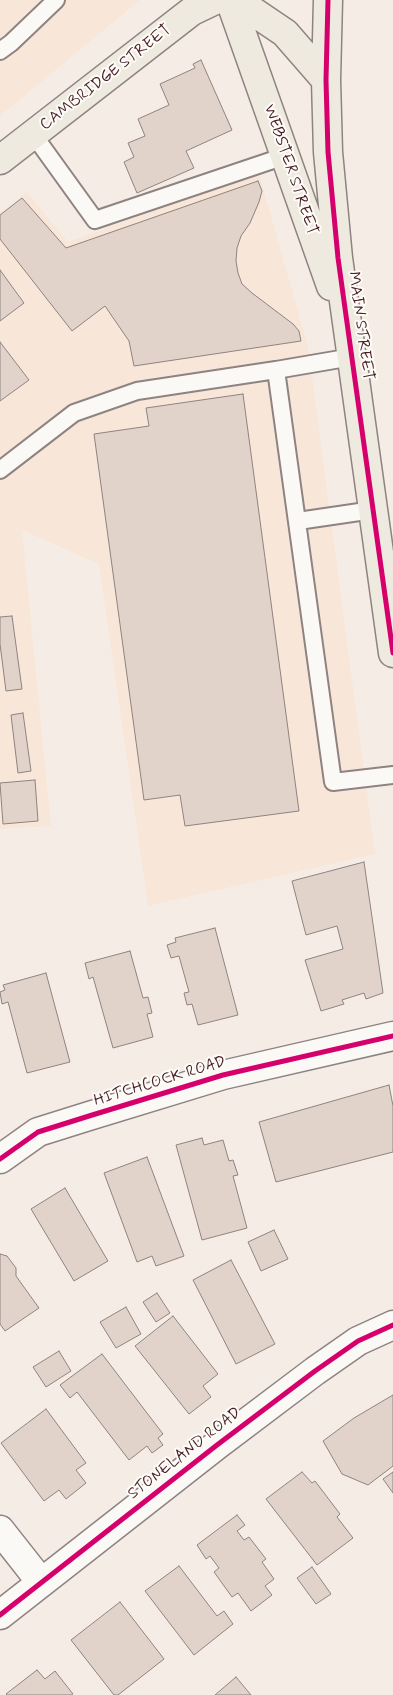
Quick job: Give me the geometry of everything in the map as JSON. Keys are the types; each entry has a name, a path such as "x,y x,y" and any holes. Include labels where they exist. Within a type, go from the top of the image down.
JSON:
{"main road":[{"name":"CAMBRIDGE STREET","path":"0,160 192,11 216,0"},
{"name":"WEBSTER STREET","path":"230,0 351,349"},
{"path":"236,0 285,33 326,80"},
{"name":"MAIN STREET","path":"328,0 326,80 328,152 338,258 393,654"}],"street":[{"name":"HITCHCOCK ROAD","path":"0,1158 38,1132 223,1075 393,1036"},
{"name":"STONELAND ROAD","path":"0,1615 218,1444 315,1371 358,1341 393,1325"},
{"path":"0,1530 41,1582"}],"lane":[{"path":"0,51 56,0"},
{"path":"34,134 95,220 285,156"},
{"path":"0,470 74,413 137,391 276,370 351,349"},
{"path":"276,370 333,782 393,776"},
{"path":"298,521 373,510"}],"shaded area":[{"path":"0,0 140,0 0,116"},
{"path":"259,174 308,346 375,854 148,906 99,564 22,530 51,826 0,829 0,213 27,192 68,242"}],"building":[{"path":"201,60 232,130 186,151 194,168 137,193 124,162 134,157 128,143 145,136 138,119 169,105 160,84 195,68 193,64"},
{"path":"258,181 262,191 259,202 250,223 241,236 237,248 236,261 238,273 242,284 293,324 299,331 301,341 134,366 129,341 105,306 72,331 0,239 0,215 22,198 66,248"},
{"path":"0,270 24,303 0,321"},
{"path":"0,342 29,380 0,401"},
{"path":"243,394 299,811 185,826 180,795 144,800 94,434 149,426 146,408"},
{"path":"12,616 22,689 6,691 0,644 0,617"},
{"path":"23,713 31,771 18,773 11,715"},
{"path":"35,780 38,821 3,824 0,783"},
{"path":"364,862 383,993 366,999 364,993 342,1000 344,1004 321,1011 305,960 343,949 337,926 306,935 292,881"},
{"path":"215,928 238,1015 198,1025 192,1004 187,1005 184,993 189,992 179,956 171,958 167,945 176,942 175,938"},
{"path":"130,951 143,998 148,997 152,1013 147,1014 153,1037 113,1048 93,977 89,979 85,963"},
{"path":"46,973 70,1062 27,1073 8,1002 2,1004 0,992 5,990 3,985"},
{"path":"389,1085 393,1106 393,1152 276,1182 259,1122"},
{"path":"202,1138 204,1145 223,1140 229,1161 233,1160 238,1175 233,1176 247,1228 202,1240 176,1145"},
{"path":"147,1157 184,1256 156,1266 152,1256 137,1262 104,1173"},
{"path":"65,1188 108,1261 74,1281 31,1209"},
{"path":"274,1230 288,1259 261,1271 248,1242"},
{"path":"0,1254 7,1256 16,1268 16,1276 39,1308 5,1331 0,1324"},
{"path":"231,1260 275,1344 236,1364 193,1280"},
{"path":"157,1293 170,1313 156,1322 143,1302"},
{"path":"126,1307 141,1334 116,1348 100,1322"},
{"path":"173,1316 218,1374 203,1386 211,1397 189,1414 135,1346"},
{"path":"59,1351 71,1371 46,1387 33,1367"},
{"path":"102,1354 163,1434 158,1438 163,1445 152,1453 147,1446 129,1460 77,1392 70,1398 60,1385"},
{"path":"393,1395 393,1466 368,1485 342,1474 323,1441 354,1418"},
{"path":"46,1409 86,1463 76,1470 86,1483 66,1499 59,1490 44,1501 1,1443"},
{"path":"302,1472 312,1483 315,1481 340,1514 337,1517 353,1538 317,1565 266,1499"},
{"path":"393,1472 393,1493 383,1479"},
{"path":"237,1515 245,1525 237,1531 244,1540 249,1537 266,1559 262,1562 274,1579 265,1586 272,1595 251,1611 238,1593 232,1597 214,1572 219,1568 210,1556 206,1559 197,1545"},
{"path":"179,1566 217,1616 224,1611 233,1624 194,1655 145,1591"},
{"path":"312,1567 331,1594 316,1604 297,1578"},
{"path":"120,1602 164,1659 118,1695 114,1695 71,1640"},
{"path":"37,1670 45,1679 55,1671 73,1694 6,1694"},
{"path":"236,1677 251,1695 215,1695"}],"cycle path":[{"path":"328,0 326,80 328,152 338,258 393,653"},
{"path":"0,1159 38,1132 89,1116 223,1075 393,1036"},
{"path":"0,1615 217,1445 315,1371 358,1341 393,1325"}]}
